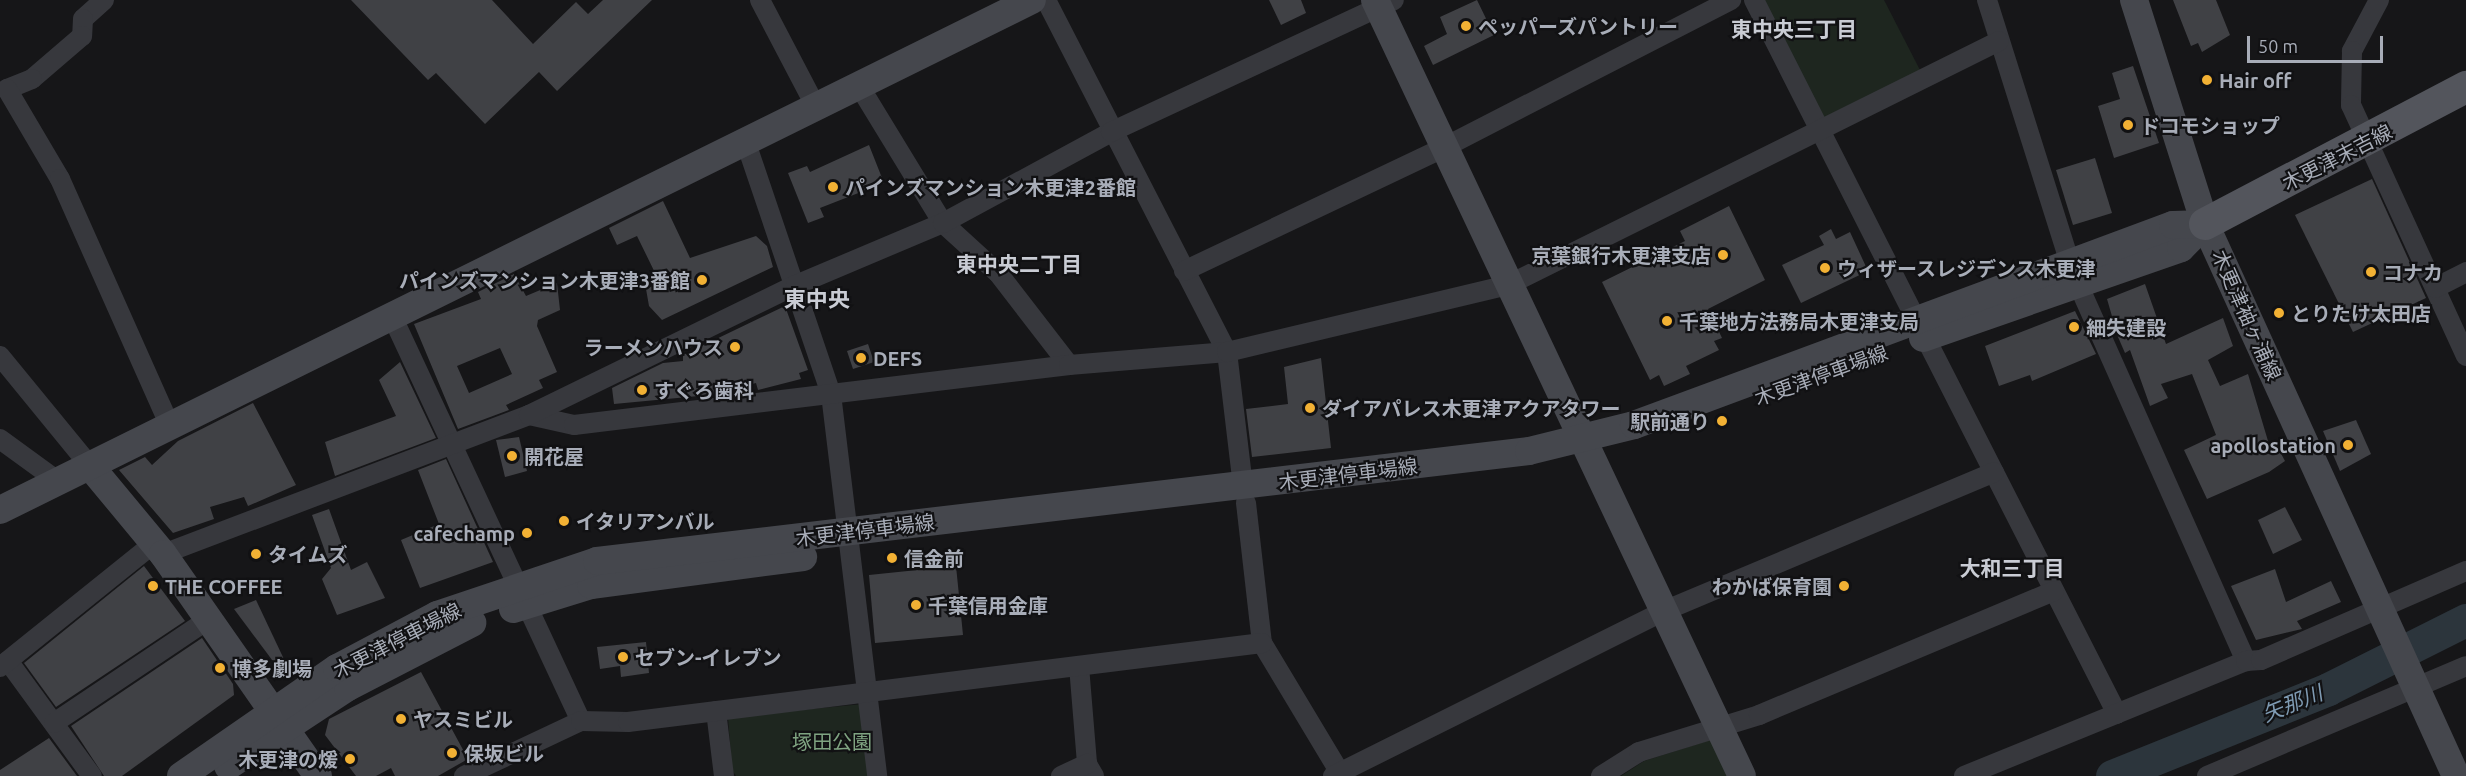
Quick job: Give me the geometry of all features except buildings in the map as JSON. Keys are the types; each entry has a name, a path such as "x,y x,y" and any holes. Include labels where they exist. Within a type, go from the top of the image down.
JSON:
{"main road":[{"path":"0,510 815,105 1032,0"},
{"name":"木更津袖ヶ浦線","path":"2134,0 2205,224 2413,685"},
{"path":"1383,2 1443,148 1742,776"},
{"name":"木更津末吉線","path":"2205,224 2367,143 2466,87"},
{"name":"木更津停車場線","path":"181,776 279,720 524,594 632,579 852,541 1245,495 1532,469 1586,446 1646,439 1921,328 2074,274 2181,248 2205,224"},
{"path":"90,466 159,549 318,776"},
{"path":"2413,685 2456,776"},
{"name":"木更津停車場線","path":"214,776 279,720"}],"street":[{"path":"104,0 83,20 82,36 32,79 7,88 60,179 171,426"},
{"path":"760,0 815,105"},
{"path":"1046,0 1111,132 1227,352 1262,643 1338,774 1664,611 1994,472"},
{"path":"1184,271 1443,148 1731,0"},
{"path":"1754,0 2117,714"},
{"path":"1987,0 2074,274 2246,661"},
{"path":"2379,0 2352,51 2349,72 2351,105 2466,356"},
{"path":"92,776 54,723 4,664 159,549 456,445 530,415 796,285 943,223 1111,132 1383,2"},
{"path":"530,415 574,425 1069,365 1227,352 1508,285 1999,41"},
{"path":"858,84 943,223 998,273 1069,365"},
{"path":"745,140 796,285 831,394 852,541 877,776"},
{"path":"2435,288 2466,272"},
{"path":"392,316 456,445 581,722"},
{"path":"0,356 90,466"},
{"path":"0,439 59,482"},
{"path":"1964,776 2246,661 2261,660 2383,615 2466,571"},
{"path":"1601,776 1639,752 1759,715 2054,591"},
{"path":"54,723 209,619"},
{"path":"464,776 486,770 581,722 716,711 1262,643"},
{"path":"1061,776 1090,770 1080,666"},
{"path":"2207,776 2413,685 2466,666"},
{"path":"716,711 724,776"}],"green space":[{"path":"1762,0 1884,0 1921,72 1824,124"},
{"name":"塚田公園","path":"863,704 872,776 736,776 732,770 728,717"},
{"path":"1716,738 1731,776 1621,776 1644,761"}],"waterway":[{"name":"矢那川","path":"2112,776 2328,689 2466,620"}],"place":[{"name":"ペッパーズパントリー","path":"1466,26"},
{"name":"Hair off","path":"2207,80"},
{"name":"ドコモショップ","path":"2128,125"},
{"name":"パインズマンション木更津2番館","path":"833,187"},
{"name":"京葉銀行木更津支店","path":"1723,255"},
{"name":"ウィザースレジデンス木更津","path":"1825,268"},
{"name":"コナカ","path":"2371,272"},
{"name":"パインズマンション木更津3番館","path":"702,280"},
{"name":"とりたけ太田店","path":"2279,313"},
{"name":"千葉地方法務局木更津支局","path":"1667,321"},
{"name":"細失建設","path":"2074,327"},
{"name":"ラーメンハウス","path":"735,347"},
{"name":"DEFS","path":"861,358"},
{"name":"すぐろ歯科","path":"642,390"},
{"name":"ダイアパレス木更津アクアタワー","path":"1310,408"},
{"name":"駅前通り","path":"1722,421"},
{"name":"apollostation","path":"2348,445"},
{"name":"開花屋","path":"512,456"},
{"name":"イタリアンバル","path":"564,521"},
{"name":"cafechamp","path":"527,533"},
{"name":"タイムズ","path":"256,554"},
{"name":"信金前","path":"892,558"},
{"name":"THE COFFEE","path":"153,586"},
{"name":"わかば保育園","path":"1844,586"},
{"name":"千葉信用金庫","path":"916,605"},
{"name":"セブン-イレブン","path":"623,657"},
{"name":"博多劇場","path":"220,668"},
{"name":"ヤスミビル","path":"401,719"},
{"name":"保坂ビル","path":"452,753"},
{"name":"木更津の煖","path":"350,759"}],"district":[{"name":"東中央三丁目","path":"1794,29"},
{"name":"東中央二丁目","path":"1019,264"},
{"name":"東中央","path":"817,299"},
{"name":"大和三丁目","path":"2012,568"}]}
